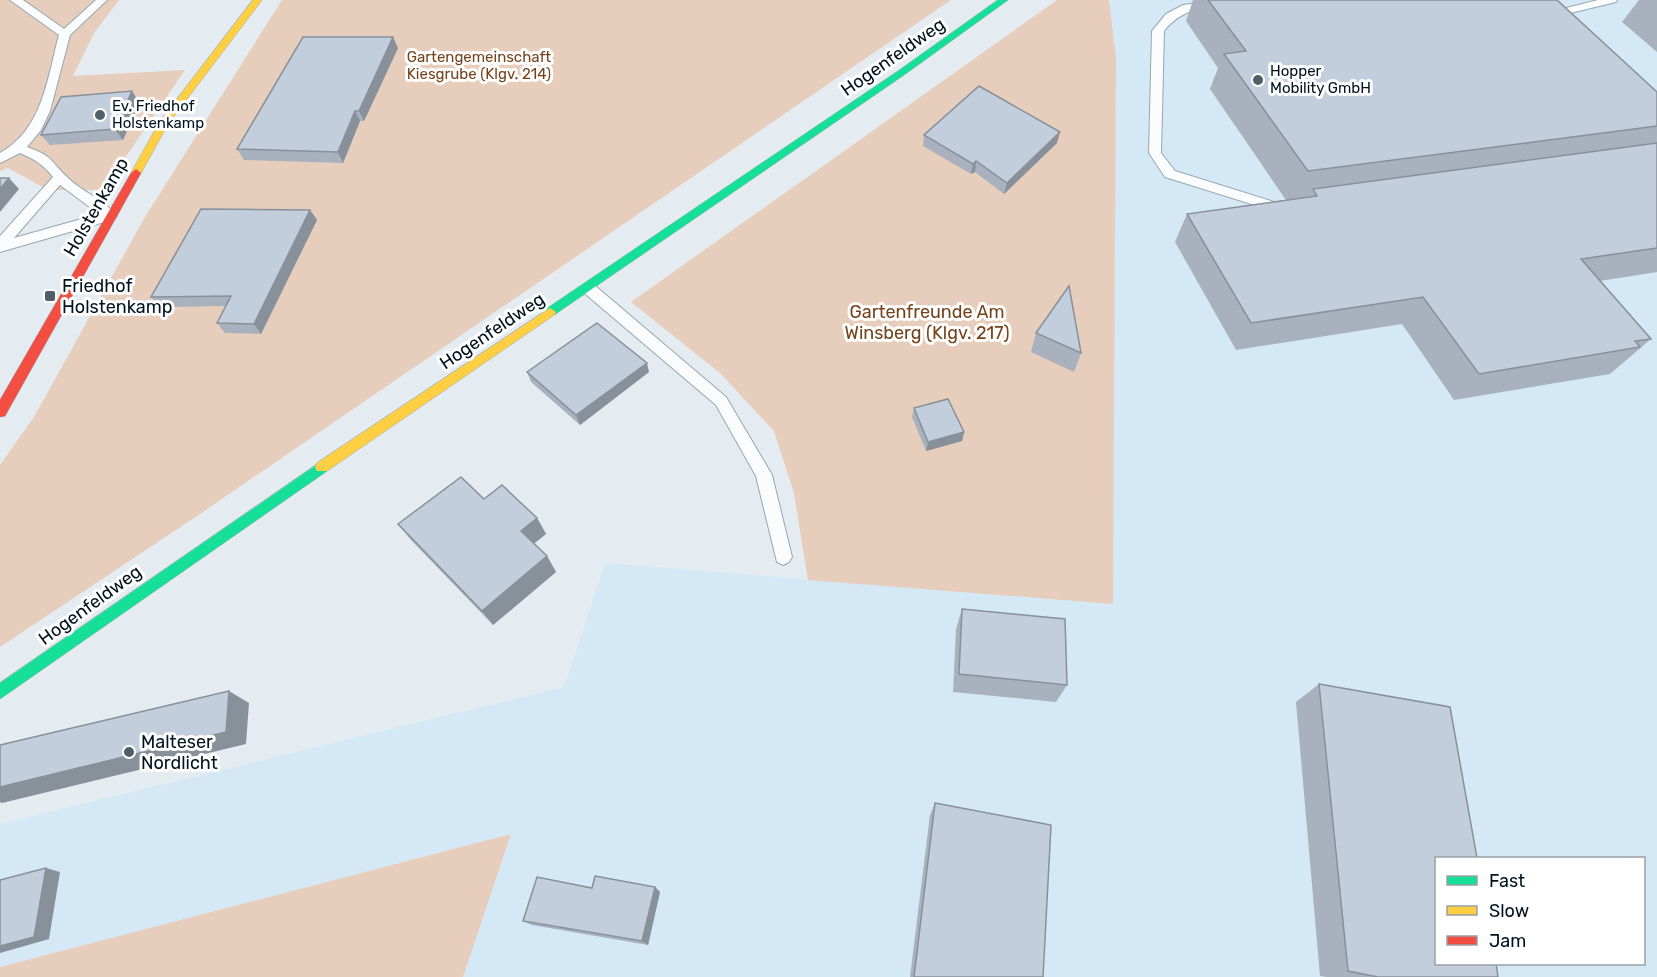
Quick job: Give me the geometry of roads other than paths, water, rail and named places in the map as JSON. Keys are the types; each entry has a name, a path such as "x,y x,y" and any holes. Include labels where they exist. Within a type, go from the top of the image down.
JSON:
{"street":[{"name":"Holstenkamp","path":"0,412 164,123 258,0"},
{"name":"Hogenfeldweg","path":"0,692 183,561 588,288 944,44 1004,0"}],"lane":[{"path":"15,0 35,12 48,25 65,34"},
{"path":"0,159 20,148 35,130 44,111 65,34 102,0"},
{"path":"1249,0 1187,7 1170,16 1158,32 1155,153 1170,174 1289,212 1301,210"},
{"path":"1558,14 1612,0"},
{"path":"20,148 37,155 50,164 60,177 110,216"},
{"path":"0,246 60,177"},
{"path":"0,246 110,216"},
{"path":"588,288 721,401 764,475 783,557"}],"place":[{"name":"Hopper Mobility GmbH","path":"1258,80"},
{"name":"Ev. Friedhof Holstenkamp","path":"100,115"},
{"name":"Friedhof Holstenkamp","path":"50,296"},
{"name":"Malteser Nordlicht","path":"129,752"}],"park label":[{"name":"Gartengemeinschaft Kiesgrube (Klgv. 214)","path":"479,66"},
{"name":"Gartenfreunde Am Winsberg (Klgv. 217)","path":"927,322"}]}
